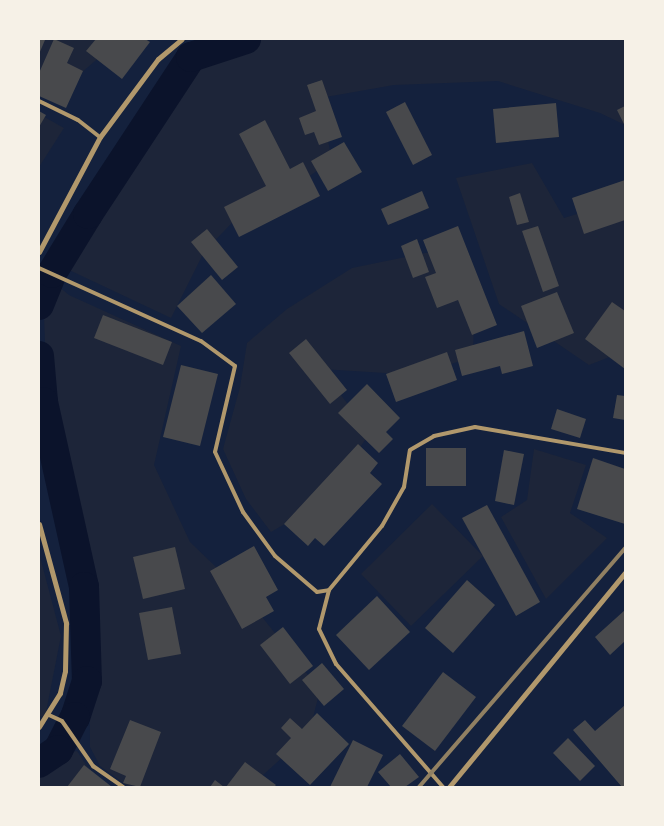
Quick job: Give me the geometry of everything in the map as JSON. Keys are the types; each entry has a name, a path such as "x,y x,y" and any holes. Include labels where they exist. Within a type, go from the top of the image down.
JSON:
{"street":[{"path":"39,252 100,137 158,59 182,39"},
{"path":"39,524 66,623 65,671 60,693 39,728"},
{"path":"449,787 625,573"}],"lane":[{"path":"39,101 78,120 100,137"},
{"path":"39,268 54,273 201,342 235,366 215,452 242,512 275,556 317,592 329,590"},
{"path":"443,787 336,664 319,629 329,590 382,526 404,487 410,450 434,436 475,427 625,453"},
{"path":"49,714 64,722 93,766 123,787"}],"shaded area":[{"path":"39,39 114,39 103,54 56,95 39,88"},
{"path":"260,39 625,39 625,125 600,113 498,81 394,85 320,98 332,161 287,191 249,205 204,252 171,318 67,269 91,217 198,60"},
{"path":"39,114 64,128 39,167"},
{"path":"532,163 564,218 625,199 625,351 589,365 499,304 456,178"},
{"path":"435,251 474,321 473,357 417,375 321,369 370,433 321,503 271,532 246,499 223,449 240,387 247,343 287,309 352,268"},
{"path":"58,286 69,295 181,346 154,465 190,542 243,593 320,690 309,733 250,787 129,787 100,766 90,747 89,584 47,400 44,315"},
{"path":"534,449 586,465 570,513 607,538 546,599 501,517 527,500"},
{"path":"432,504 483,556 411,626 361,574"},
{"path":"39,553 61,636 45,717 39,716"},
{"path":"77,751 96,780 104,787 39,787 39,770 64,753"}],"building":[{"path":"39,39 45,40 39,54"},
{"path":"54,39 74,48 67,63 83,71 66,108 39,96 39,73"},
{"path":"96,39 145,39 150,42 122,79 86,51"},
{"path":"322,80 342,137 319,145 314,132 305,135 299,118 316,111 307,85"},
{"path":"405,102 432,155 413,165 386,112"},
{"path":"556,103 559,137 496,143 493,109"},
{"path":"625,106 625,126 617,110"},
{"path":"39,111 46,115 39,127"},
{"path":"265,120 290,169 303,162 320,196 239,237 224,207 266,186 239,134"},
{"path":"344,142 362,172 328,191 311,161"},
{"path":"625,180 625,220 584,234 572,198"},
{"path":"422,191 429,208 388,225 381,209"},
{"path":"520,193 529,222 517,225 509,197"},
{"path":"458,226 497,325 472,335 458,300 437,308 425,277 436,273 423,240"},
{"path":"538,226 559,286 543,292 522,231"},
{"path":"207,229 238,267 222,280 191,242"},
{"path":"417,239 429,272 413,278 401,246"},
{"path":"211,275 236,304 202,333 177,306"},
{"path":"557,292 574,333 537,348 521,306"},
{"path":"612,302 625,311 625,369 585,339"},
{"path":"103,315 172,342 163,365 94,338"},
{"path":"524,331 533,366 502,374 500,366 462,376 455,350"},
{"path":"306,339 347,390 330,404 289,353"},
{"path":"447,352 457,380 396,402 386,374"},
{"path":"181,365 218,374 200,446 163,437"},
{"path":"367,384 400,418 386,432 393,439 379,453 338,413"},
{"path":"617,395 625,396 625,420 613,418"},
{"path":"557,409 586,419 580,438 551,429"},
{"path":"358,444 378,463 370,473 382,484 324,546 315,538 308,546 284,524"},
{"path":"426,448 466,448 466,486 426,486"},
{"path":"504,450 524,454 514,505 495,501"},
{"path":"593,458 625,469 625,524 577,509"},
{"path":"487,505 540,602 516,616 462,518"},
{"path":"254,546 278,590 266,597 274,611 242,629 210,571"},
{"path":"175,547 185,589 143,599 133,557"},
{"path":"467,580 495,605 453,653 425,628"},
{"path":"377,596 410,632 369,670 336,635"},
{"path":"172,607 181,654 148,660 139,613"},
{"path":"625,610 625,641 610,655 595,637"},
{"path":"283,627 313,666 290,684 260,645"},
{"path":"322,663 344,689 324,706 302,680"},
{"path":"443,672 476,697 435,751 402,726"},
{"path":"625,705 625,787 622,787 573,730 585,720 595,731"},
{"path":"317,713 349,744 310,785 276,754 291,738 281,728 290,718 302,729"},
{"path":"130,720 161,732 140,787 123,783 126,776 110,769"},
{"path":"568,738 595,766 580,781 553,753"},
{"path":"353,740 383,755 367,787 330,787"},
{"path":"400,754 419,777 405,787 391,787 378,772"},
{"path":"245,762 276,785 274,787 226,787"},
{"path":"84,765 112,787 67,787"},
{"path":"215,780 224,787 210,787"}],"waterway":[{"path":"39,305 52,273 88,214 191,57 246,39"},
{"path":"39,356 43,402 84,587 87,681 75,717 58,750 39,763"}],"railway":[{"path":"419,787 625,548"}]}
